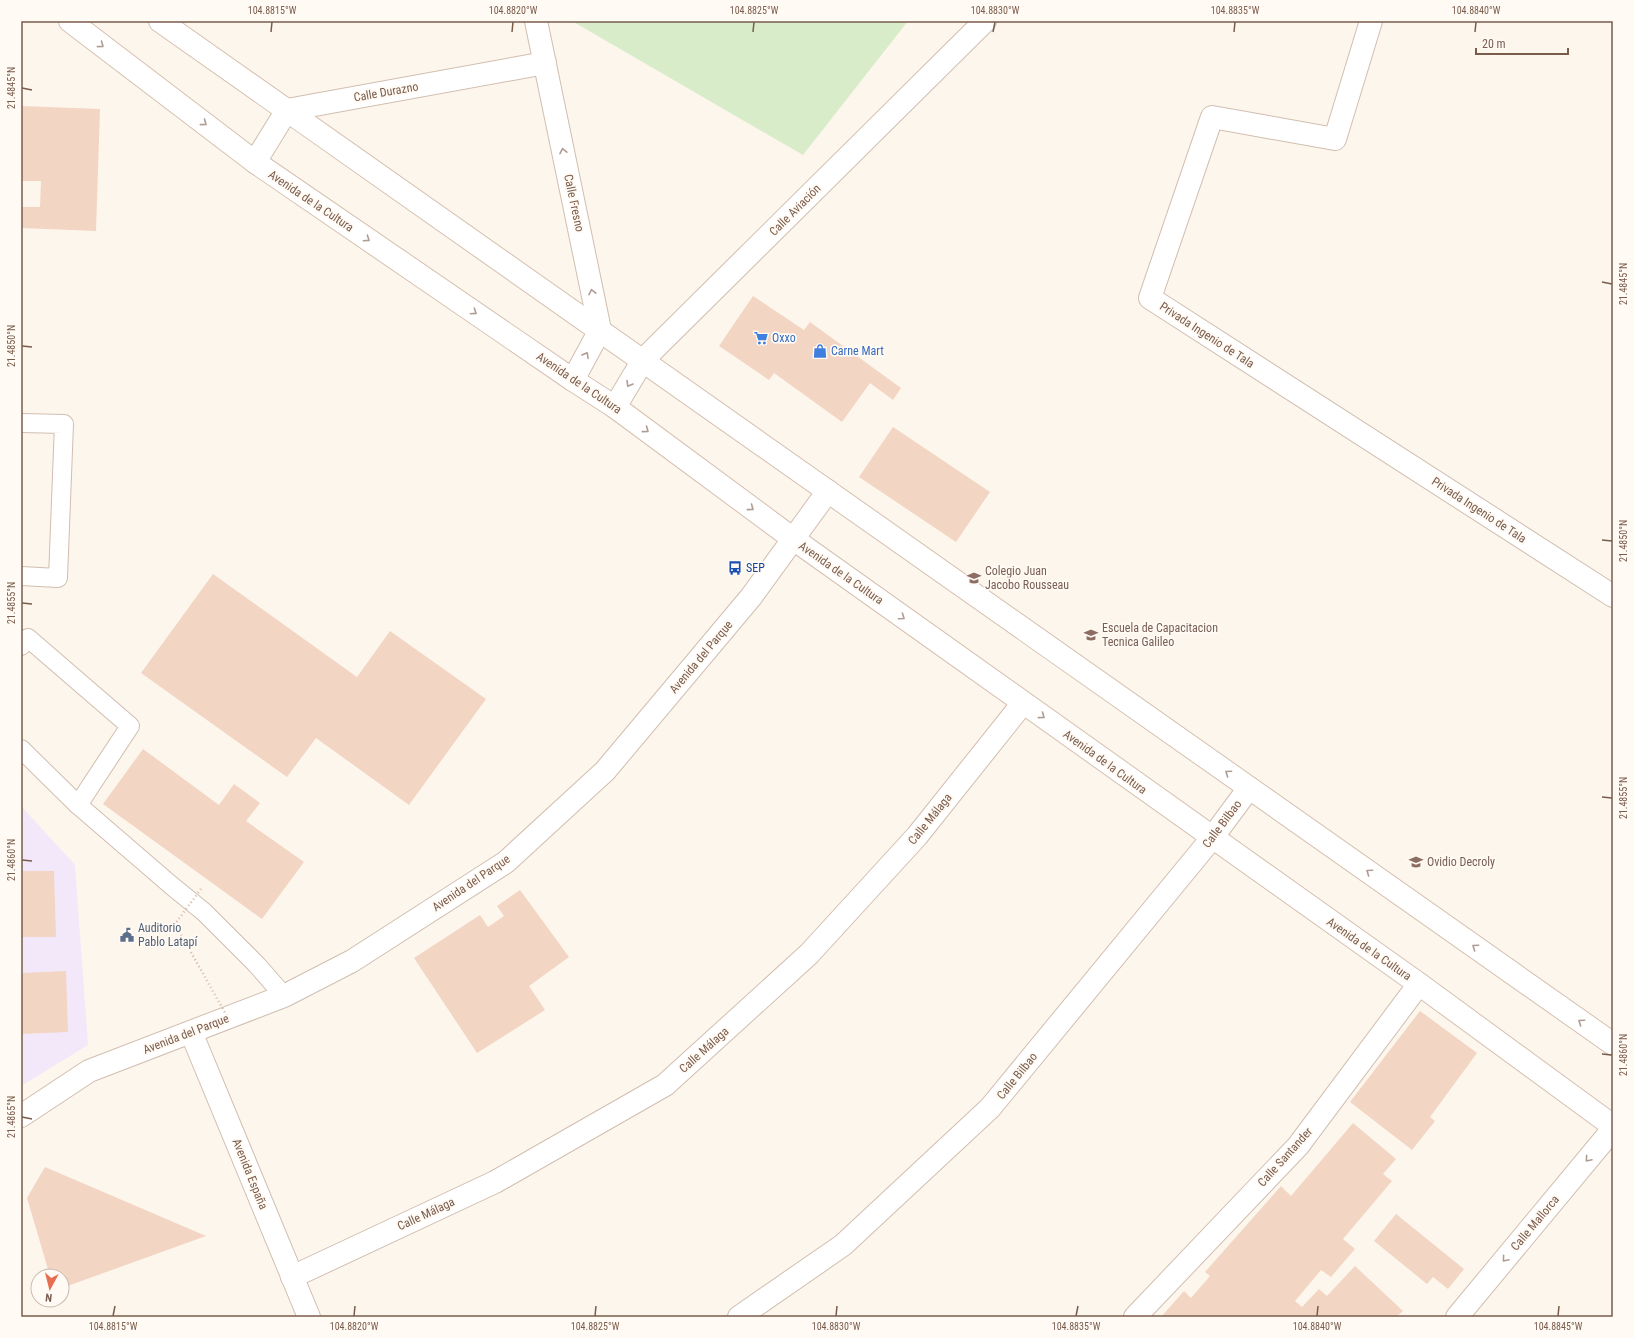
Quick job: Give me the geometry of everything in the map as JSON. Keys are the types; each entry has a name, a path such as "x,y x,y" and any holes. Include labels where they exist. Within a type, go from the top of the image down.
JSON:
{"street":[{"name":"Avenida de la Cultura","path":"70,21 255,162 573,380 615,407 792,538 1419,984 1613,1126"},
{"path":"160,21 1613,1044"},
{"name":"Calle Fresno","path":"536,21 600,330"},
{"name":"Calle Aviación","path":"615,407 643,360 985,21"},
{"name":"Privada Ingenio de Tala","path":"1371,21 1335,139 1212,117 1150,298 1613,596"},
{"name":"Calle Durazno","path":"287,110 545,63"},
{"path":"255,162 287,110"},
{"path":"573,380 600,330"},
{"name":"Avenida del Parque","path":"21,1116 89,1071 284,996 352,961 506,862 605,771 751,597 792,538 828,491"},
{"name":"Calle Málaga","path":"292,1276 495,1182 665,1085 809,954 917,836 1023,703"},
{"name":"Calle Bilbao","path":"739,1317 843,1245 990,1108 1212,838 1249,788"},
{"name":"Calle Santander","path":"1135,1317 1298,1146 1419,984"},
{"name":"Avenida España","path":"191,1032 309,1317"},
{"name":"Calle Mallorca","path":"1457,1317 1613,1129"}],"lane":[{"path":"21,423 64,424 58,578 21,576"},
{"path":"21,646 28,638 130,726 78,805"},
{"path":"21,749 78,805 204,912 257,965 284,996"}],"path":[{"path":"201,889 175,924 228,1018"}],"shaded area":[{"path":"21,806 75,865 88,1045 21,1086"}],"green space":[{"path":"572,21 908,21 803,155"}],"building":[{"path":"21,106 100,109 96,231 21,228 21,207 40,207 41,181 21,181"},
{"name":"Carne Mart","path":"753,296 804,330 810,322 901,388 893,400 870,383 842,422 774,373 769,380 719,346"},
{"path":"893,427 990,492 956,542 859,477"},
{"path":"213,574 357,677 390,631 486,699 409,805 316,738 287,777 141,673"},
{"path":"143,749 219,805 234,784 260,803 246,821 304,862 262,919 103,804"},
{"path":"21,871 54,871 56,937 21,937"},
{"path":"520,890 569,957 529,986 545,1010 477,1053 414,958 480,915 488,927 504,916 497,906"},
{"path":"66,971 68,1032 21,1034 21,973"},
{"path":"1420,1011 1477,1053 1430,1117 1435,1121 1412,1150 1350,1102"},
{"path":"1353,1123 1396,1159 1383,1174 1392,1181 1343,1239 1355,1249 1331,1277 1321,1270 1295,1301 1302,1307 1319,1289 1327,1296 1355,1266 1403,1311 1396,1317 1161,1317 1184,1291 1191,1298 1210,1276 1205,1272 1281,1186 1291,1196"},
{"path":"45,1167 206,1236 70,1285 70,1268 48,1268 27,1198"},
{"path":"1396,1214 1464,1269 1448,1289 1433,1277 1427,1284 1374,1241"}],"place":[{"name":"Oxxo","path":"761,338"},
{"name":"Carne Mart","path":"820,351"},
{"name":"SEP","path":"735,568"},
{"name":"Colegio Juan Jacobo Rousseau","path":"974,578"},
{"name":"Escuela de Capacitacion Tecnica Galileo","path":"1091,635"},
{"name":"Ovidio Decroly","path":"1416,862"},
{"name":"Auditorio Pablo Latapí","path":"127,935"}]}
